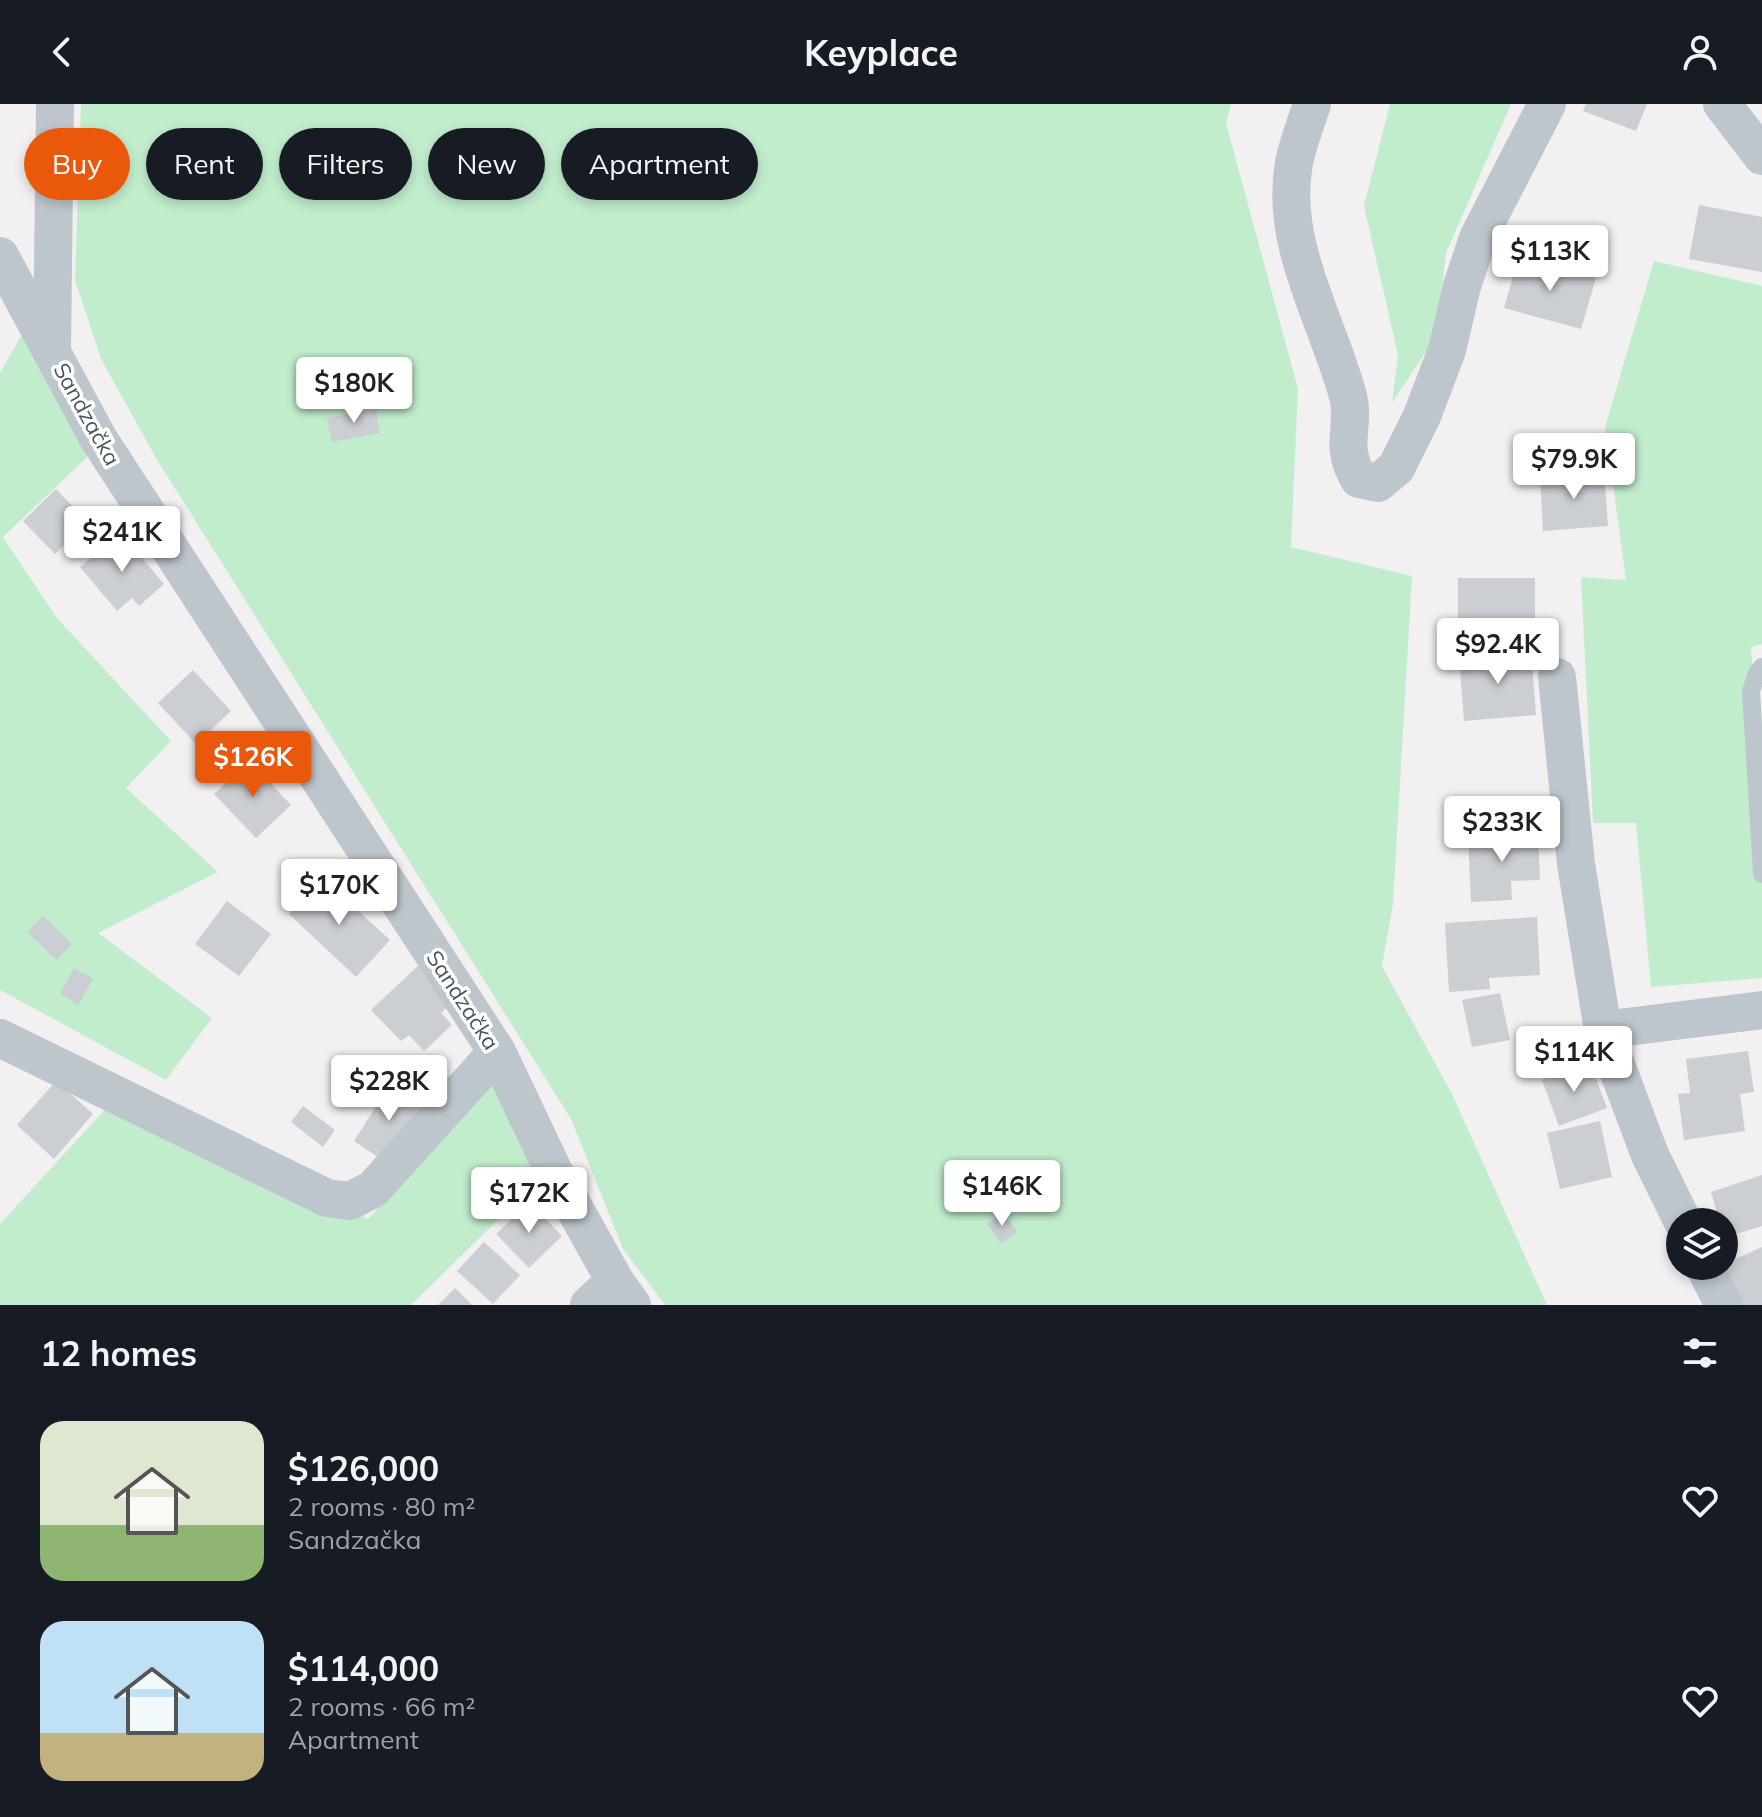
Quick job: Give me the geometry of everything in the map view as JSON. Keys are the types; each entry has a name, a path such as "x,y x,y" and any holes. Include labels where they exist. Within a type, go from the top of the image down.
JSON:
{"street":[{"path":"52,350 55,104"},
{"path":"1312,104 1294,165 1293,215 1307,281 1349,400 1349,462 1359,479 1378,483 1396,468 1422,416 1447,350 1462,286 1478,238 1547,104"},
{"path":"1722,104 1762,156"},
{"name":"Sandzačka","path":"0,256 98,438 497,1052 612,1297"},
{"path":"1557,677 1576,864 1603,1030 1650,1155 1676,1208"},
{"path":"1603,1030 1762,1010"},
{"path":"4,1047 327,1198 350,1201 373,1189 497,1052"},
{"path":"1711,1280 1724,1305"}],"lane":[{"path":"1762,667 1751,691 1762,874"}],"green space":[{"path":"81,104 1231,104 1226,123 1298,389 1291,547 1412,576 1393,904 1382,966 1452,1094 1547,1305 665,1305 623,1249 571,1119 156,458 101,359 75,280 78,200 130,200 130,128 80,128"},
{"path":"1390,104 1511,104 1446,253 1437,335 1392,403 1398,355 1364,206"},
{"path":"1654,261 1762,286 1762,644 1751,647 1762,813 1762,978 1651,987 1636,823 1593,823 1581,577 1626,580 1605,427"},
{"path":"34,313 102,443 3,537 57,618 171,741 126,788 218,872 98,933 212,1018 166,1080 0,990 0,373"},
{"path":"501,1073 551,1168 411,1305 0,1305 0,1224 120,1093 368,1219"}],"building":[{"path":"1586,104 1647,104 1636,131 1583,111"},
{"path":"1699,205 1762,217 1762,272 1689,259"},
{"path":"1519,256 1596,278 1581,329 1504,308"},
{"path":"376,409 380,433 332,442 327,418"},
{"path":"1604,472 1608,526 1543,531 1540,476"},
{"path":"56,489 88,522 55,554 23,521"},
{"path":"120,532 164,584 139,606 132,598 117,611 80,567"},
{"path":"1458,578 1535,578 1535,644 1458,644"},
{"path":"1531,651 1536,715 1464,721 1459,657"},
{"path":"193,670 231,711 196,744 158,703"},
{"path":"250,761 291,805 256,838 214,794"},
{"path":"1538,832 1540,880 1511,881 1512,900 1471,902 1468,835"},
{"path":"322,878 390,940 356,977 289,914"},
{"path":"227,901 271,934 239,976 195,944"},
{"path":"43,916 72,944 57,960 27,932"},
{"path":"1537,917 1540,975 1489,978 1490,989 1449,992 1445,923"},
{"path":"422,962 457,998 441,1013 452,1025 424,1051 409,1035 401,1041 371,1010"},
{"path":"74,968 93,979 78,1005 60,994"},
{"path":"1500,993 1510,1040 1472,1047 1462,1000"},
{"path":"1748,1051 1754,1092 1740,1094 1745,1131 1684,1140 1678,1094 1690,1093 1686,1059"},
{"path":"1590,1063 1607,1108 1559,1126 1542,1080"},
{"path":"56,1081 93,1114 54,1159 17,1125"},
{"path":"391,1083 424,1104 387,1163 354,1141"},
{"path":"303,1106 335,1130 323,1147 291,1122"},
{"path":"1600,1121 1612,1177 1560,1189 1547,1133"},
{"path":"1762,1175 1762,1226 1738,1233 1738,1208 1716,1208 1711,1192"},
{"path":"530,1202 562,1236 529,1268 496,1234"},
{"path":"1003,1212 1017,1232 1001,1244 987,1224"},
{"path":"484,1242 520,1275 493,1304 457,1271"},
{"path":"1762,1247 1762,1305 1739,1305 1730,1280 1738,1280 1738,1258"},
{"path":"455,1288 472,1305 438,1305"}]}
